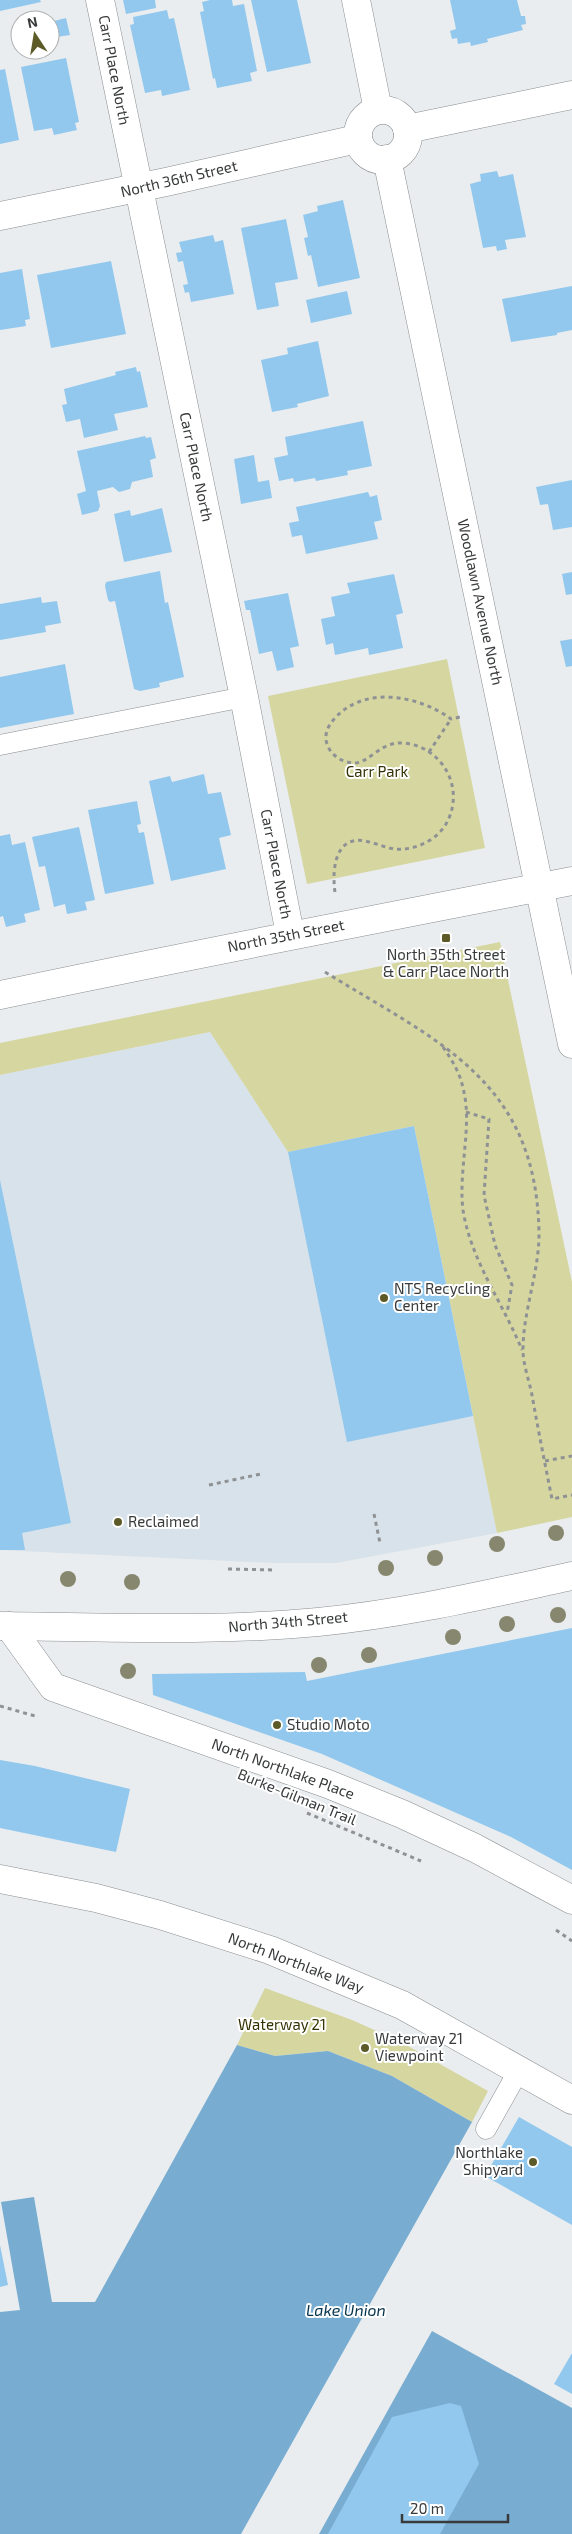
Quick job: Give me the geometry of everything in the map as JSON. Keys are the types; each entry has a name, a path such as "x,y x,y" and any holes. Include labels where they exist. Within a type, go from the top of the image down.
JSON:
{"street":[{"name":"Carr Place North","path":"100,0 244,697 290,934"},
{"path":"356,0 378,110"},
{"path":"407,129 572,96"},
{"path":"378,110 389,110 396,113 402,118 407,129 408,141 404,148 398,154 387,159 373,158 366,154 357,138 361,122 373,111 378,110"},
{"name":"North 36th Street","path":"0,216 138,188 357,138"},
{"name":"Woodlawn Avenue North","path":"387,159 572,1044"},
{"name":"North 35th Street","path":"0,996 290,934 389,918 572,880"},
{"name":"North 34th Street","path":"5,1626 213,1628 318,1622 423,1607 572,1576"},
{"name":"North Northlake Place","path":"5,1626 53,1687 328,1784 402,1814 475,1848 572,1900"},
{"name":"North Northlake Way","path":"0,1879 105,1901 270,1950 402,2005 572,2100"}],"lane":[{"path":"0,745 244,697"},
{"path":"486,2129 519,2070"}],"path":[{"path":"336,892 333,873 334,864 337,854 344,846 364,840 395,849 412,848 428,842 444,826 453,805 452,782 442,762 429,752 414,745 391,744 380,748 364,760 355,763 344,762 329,750 326,740 327,730 332,721 346,709 365,700 397,697 418,702 438,710 450,719"},
{"path":"429,752 450,719 460,717"},
{"path":"325,972 442,1044 466,1062 499,1099 520,1134 530,1162 537,1203 539,1235 528,1303 523,1351"},
{"path":"442,1044 458,1073 463,1088 466,1112 461,1174 463,1210 472,1246 523,1351 552,1499 572,1495"},
{"path":"466,1112 490,1119 484,1195 495,1245 512,1286 506,1314"},
{"path":"545,1461 572,1456"},
{"path":"209,1485 261,1474"},
{"path":"374,1514 380,1543"},
{"path":"228,1569 275,1570"},
{"path":"0,1706 40,1717"},
{"name":"Burke-Gilman Trail","path":"302,1811 430,1865"},
{"path":"553,1929 572,1941"}],"shaded area":[{"path":"210,1032 288,1152 414,1126 497,1533 336,1563 274,1563 0,1550 0,1075"}],"green space":[{"name":"Carr Park","path":"447,659 485,848 307,884 268,696"},
{"path":"500,942 572,1282 572,1517 497,1533 414,1126 288,1152 210,1032 0,1075 0,1043"},
{"name":"Waterway 21","path":"265,1988 352,2020 399,2041 488,2091 472,2122 392,2076 328,2051 275,2056 237,2045"}],"water":[{"name":"Lake Union","path":"237,2045 275,2056 328,2051 392,2076 472,2122 557,2199 572,2227 572,2534 0,2534 0,2312 20,2310 1,2202 34,2197 52,2302 95,2302"}],"pier":[{"path":"472,2122 480,2126 559,2197 572,2221 572,2408 432,2331 319,2534 241,2534"}],"building":[{"path":"0,0 40,0 41,2 0,11"},
{"path":"123,0 155,0 156,8 126,14"},
{"path":"232,0 233,6 244,4 257,71 250,73 252,81 217,88 215,78 213,79 200,12 204,11 202,2"},
{"path":"251,0 297,0 311,63 267,72"},
{"path":"450,0 517,0 521,16 525,16 526,24 521,25 523,30 487,39 488,42 471,46 470,42 458,44 457,38 452,39 450,31 456,29"},
{"path":"167,10 169,19 174,18 190,90 162,96 161,90 145,93 130,25 134,24 133,17"},
{"path":"66,18 70,35 60,36 60,20"},
{"path":"66,58 79,122 75,123 77,130 54,135 52,128 34,131 21,67"},
{"path":"5,69 19,140 0,144 0,70"},
{"path":"497,171 499,177 513,174 526,237 505,240 507,249 497,251 496,246 483,248 470,184 481,181 480,174"},
{"path":"343,200 360,278 318,287 311,255 308,256 304,238 308,237 303,215 318,211 317,206"},
{"path":"286,219 298,279 275,283 279,306 257,310 241,228"},
{"path":"213,235 215,242 223,240 234,294 191,302 189,292 185,293 183,285 188,284 183,261 178,262 176,253 182,252 179,242"},
{"path":"111,261 126,334 51,348 37,275"},
{"path":"22,269 30,319 25,320 26,326 0,330 0,273"},
{"path":"572,286 572,330 557,333 557,335 511,342 502,299"},
{"path":"347,291 352,314 311,323 306,300"},
{"path":"318,341 329,396 297,404 298,407 272,412 261,360 288,354 287,348"},
{"path":"136,367 137,372 140,371 148,407 114,414 118,430 84,438 80,419 66,422 62,405 67,404 64,389 116,375 115,372"},
{"path":"363,421 372,466 347,471 348,475 316,481 315,478 294,482 293,478 279,481 274,458 288,455 285,437"},
{"path":"145,436 146,438 151,437 156,458 150,460 153,477 132,482 130,489 119,492 113,487 97,491 100,506 98,511 82,515 77,494 86,491 77,451"},
{"path":"254,455 258,482 269,480 272,498 241,504 234,459"},
{"path":"572,480 572,527 553,530 548,504 540,505 536,487"},
{"path":"368,492 370,497 377,495 382,520 374,522 378,539 306,554 302,535 292,537 289,523 299,521 296,507"},
{"path":"162,508 172,552 124,562 114,514 130,510 131,516"},
{"path":"160,571 165,603 168,602 184,677 159,683 160,687 140,691 134,689 115,601 110,602 108,600 105,586 106,582"},
{"path":"572,572 572,594 566,595 562,574"},
{"path":"394,574 403,613 396,615 403,648 369,655 368,648 335,655 333,643 326,645 321,619 335,616 331,597 350,593 347,583"},
{"path":"288,593 299,646 290,648 294,667 277,671 272,651 259,654 250,610 246,610 244,601"},
{"path":"41,597 42,603 57,601 61,623 45,626 46,632 0,640 0,604"},
{"path":"572,639 572,666 566,667 560,641"},
{"path":"65,664 74,714 0,728 0,677"},
{"path":"204,774 208,794 221,792 231,835 219,838 226,869 171,881 149,781 170,776 172,782"},
{"path":"137,801 141,824 137,825 139,833 144,832 154,884 105,894 88,810"},
{"path":"79,827 95,900 85,902 87,910 67,914 65,904 54,907 45,866 39,867 32,837"},
{"path":"10,834 12,845 25,842 40,910 24,914 26,922 6,927 3,916 0,917 0,836"},
{"name":"NTS Recycling Center","path":"414,1126 473,1416 347,1442 288,1152"},
{"path":"0,1180 71,1523 22,1533 25,1550 0,1550"},
{"path":"572,1628 572,1870 511,1837 322,1754 153,1695 152,1674 305,1672 307,1681"},
{"path":"0,1760 35,1766 130,1789 116,1852 0,1828"},
{"name":"Northlake Shipyard","path":"519,2117 572,2147 572,2225 485,2176"},
{"path":"0,2245 8,2285 0,2287"},
{"path":"572,2353 572,2394 554,2384"},
{"path":"450,2403 461,2406 479,2464 440,2534 328,2534 392,2417"}],"place":[{"name":"North 35th Street & Carr Place North","path":"446,938"},
{"name":"NTS Recycling Center","path":"384,1298"},
{"name":"Reclaimed","path":"118,1522"},
{"name":"Studio Moto","path":"277,1725"},
{"name":"Waterway 21 Viewpoint","path":"365,2048"},
{"name":"Northlake Shipyard","path":"533,2162"}]}
